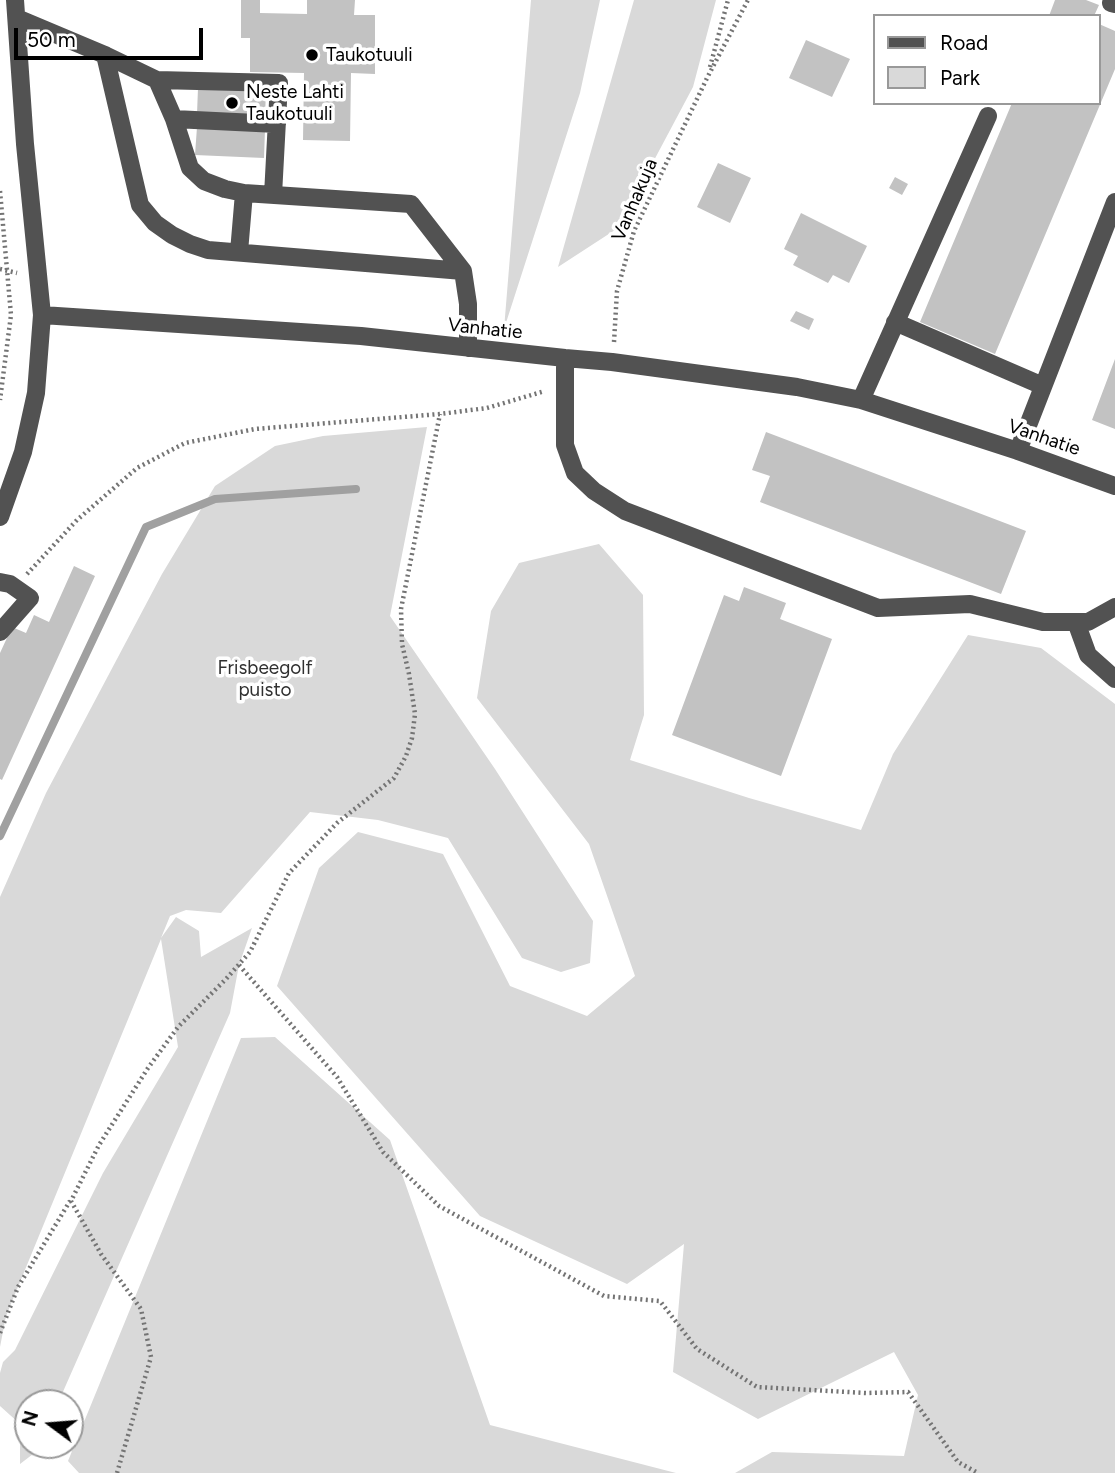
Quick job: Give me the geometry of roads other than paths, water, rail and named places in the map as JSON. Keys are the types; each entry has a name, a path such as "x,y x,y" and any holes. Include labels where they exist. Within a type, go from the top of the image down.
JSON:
{"street":[{"path":"16,6 157,80 279,83 273,195"},
{"path":"0,517 23,452 36,393 42,315 25,144 16,6"},
{"path":"105,55 140,205 155,223 172,235 208,250 463,271"},
{"path":"157,80 174,119 190,168 204,181 225,190 244,193 411,204 463,271 468,304 468,348"},
{"path":"861,400 988,116"},
{"path":"174,119 277,124"},
{"path":"239,252 244,193"},
{"path":"1018,451 1115,202"},
{"name":"Vanhatie","path":"42,315 361,336 612,362 797,387 861,400 1115,486"},
{"path":"895,322 1043,386"},
{"path":"565,358 565,445 575,473 594,491 625,511 878,608 970,604 1043,622 1088,622 1115,607"},
{"path":"0,582 10,583 30,598 0,632"},
{"path":"1076,622 1088,655 1115,679"}],"waterway":[{"path":"0,836 146,527 215,499 356,489"}],"place":[{"name":"Taukotuuli","path":"312,55"},
{"name":"Neste Lahti Taukotuuli","path":"232,103"}],"park label":[{"name":"Frisbeegolf puisto","path":"265,679"}]}
